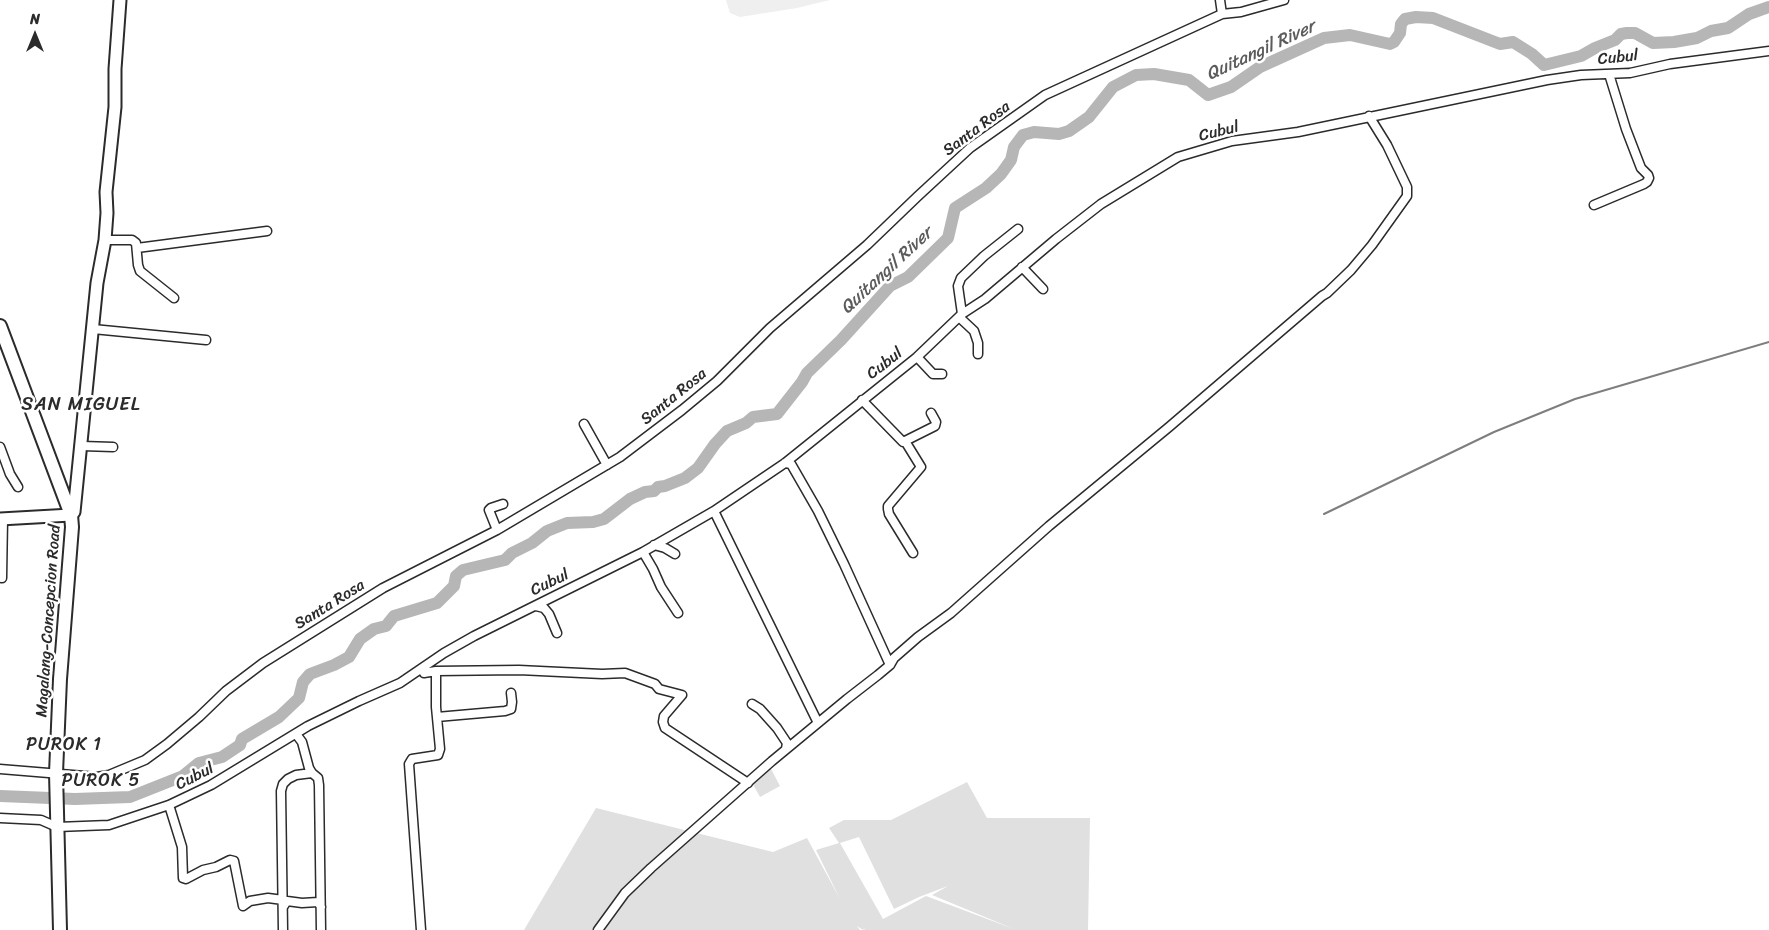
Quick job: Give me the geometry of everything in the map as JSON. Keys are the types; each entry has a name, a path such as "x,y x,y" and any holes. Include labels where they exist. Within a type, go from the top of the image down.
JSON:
{"main road":[{"name":"Magalang-Concepcion Road","path":"0,326 71,516 72,527 60,679 56,779 60,930"}],"street":[{"path":"2,578 1,519 71,516 75,506 97,283 105,240 106,192 115,107 115,69 120,0"},
{"path":"1220,0 1222,14"},
{"name":"Santa Rosa","path":"0,769 56,779 73,776 97,778 145,760 199,717 226,691 263,663 383,588 497,530 607,465 682,410 717,381 770,328 867,245 970,148 1045,95 1222,14 1241,12 1284,0"},
{"name":"Cubul","path":"57,824 109,825 169,805 211,786 296,734 359,701 400,683 444,653 474,636 654,546 714,510 785,463 917,356 961,315 985,299 1101,204 1178,157 1232,141 1298,132 1548,80 1580,75 1630,73 1670,64 1769,51"},
{"path":"1594,205 1644,184 1648,182 1649,178 1641,168 1609,74"},
{"path":"598,930 625,893 651,868 818,722 890,665 894,658 918,637 951,613 1048,526 1169,428 1327,293 1351,270 1372,245 1407,196 1407,187 1392,154 1369,116"},
{"path":"978,354 978,343 974,331 961,315 958,286 961,278 984,256 1018,229"},
{"path":"137,248 267,231"},
{"path":"105,240 132,240 136,244 140,270 174,298"},
{"path":"1022,268 1043,289"},
{"path":"93,329 206,340"},
{"path":"917,356 933,374 942,374"},
{"path":"862,400 900,440 905,442 921,467 888,506 890,514 913,553"},
{"path":"905,442 935,426 936,422 931,413"},
{"path":"584,424 607,465"},
{"path":"82,446 113,447"},
{"path":"0,447 10,474 18,487"},
{"path":"785,463 791,464 818,511 890,665"},
{"path":"0,474 10,474"},
{"path":"497,530 489,510 503,504"},
{"path":"714,510 818,722"},
{"path":"654,546 666,548 675,554"},
{"path":"643,552 661,587 678,613"},
{"path":"536,606 544,608 549,614 557,633"},
{"path":"422,668 424,673 436,671 519,670 602,674 625,673 655,684 659,688 682,695 664,716 665,728 748,783"},
{"path":"421,930 409,764 412,759 438,755 440,749 436,671"},
{"path":"437,716 505,711 511,709 511,693"},
{"path":"752,704 777,728 786,743 786,750"},
{"path":"296,734 305,748 312,773 318,778 320,792 321,930"},
{"path":"283,930 281,791 283,784 288,779 296,775 312,773"},
{"path":"169,805 182,847 183,878 230,860 234,861 243,906 250,901 268,898 283,903 287,901 302,903 318,902 321,907"},
{"path":"0,818 41,820 57,824"}],"shaded area":[{"path":"726,0 830,0 797,8 740,17 730,13"},
{"path":"769,765 780,786 760,797 751,781"},
{"path":"967,782 987,818 1090,818 1088,930 864,930 865,928 863,930 857,926 860,930 524,930 596,808 773,852 807,838 840,899 816,850 839,843 829,828 844,820 891,820","holes":["859,837 894,909 948,886 932,895 1014,929 926,896 883,919 840,843"]}],"waterway":[{"name":"Quitangil River","path":"0,796 75,799 130,797 183,776 199,763 222,757 240,745 242,739 279,717 299,698 303,682 310,674 349,657 360,639 374,629 386,626 394,616 437,603 454,586 456,576 463,570 505,560 512,553 532,543 547,531 567,523 593,522 604,519 630,499 685,478 698,468 727,431 746,423 753,417 777,414 807,373 841,340 890,286 908,277 948,238 955,208 986,188 1001,174 1011,160 1014,147 1023,135 1034,132 1059,134 1069,131 1089,117 1113,87 1136,75 1154,74 1189,80 1208,95 1231,87 1260,67 1324,38 1350,35 1390,44 1394,42 1400,33 1401,24 1405,19 1416,17 1433,18 1500,44 1513,42 1532,54 1544,65 1581,56 1615,40 1621,34 1635,33 1653,43 1697,38 1711,31 1728,28 1749,14 1769,7"},
{"path":"1324,514 1494,432 1575,399 1769,342"}],"district":[{"name":"SAN MIGUEL","path":"81,405"},
{"name":"PUROK 1","path":"64,745"},
{"name":"PUROK 5","path":"101,781"}]}
